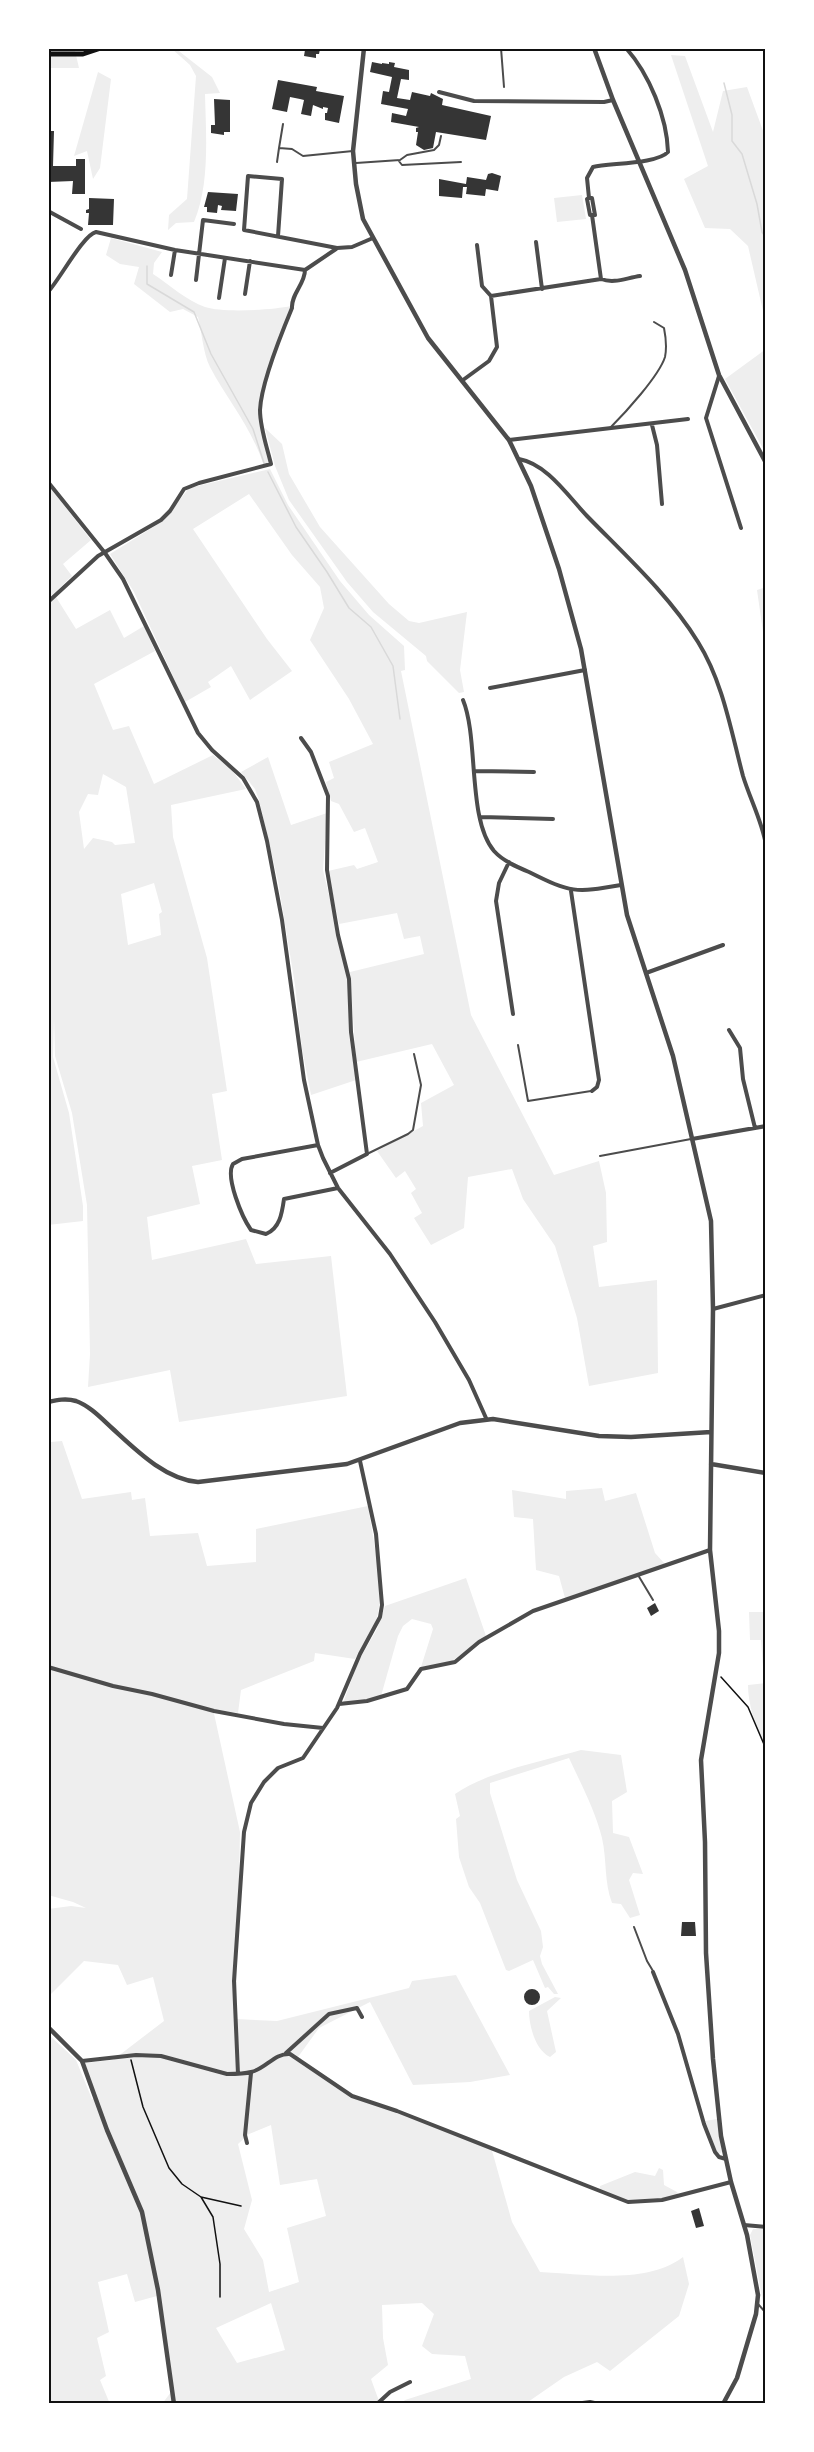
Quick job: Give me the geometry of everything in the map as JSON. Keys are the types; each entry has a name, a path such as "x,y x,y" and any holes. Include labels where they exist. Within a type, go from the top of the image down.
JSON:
{"main road":[{"path":"48,54 84,54 101,48"}],"street":[{"path":"364,48 353,151 362,215 428,338 510,440 531,486 559,569 585,670 621,885 633,935 673,1056 711,1221 709,1537 719,1631 717,1674 701,1756 705,1842 706,1953 720,2122 731,2182 744,2225 757,2288 758,2304 737,2378 723,2404"},
{"path":"596,48 613,100 685,270 719,375 766,463"},
{"path":"601,279 592,215 595,215 592,198 589,198 587,178 593,167 665,156 668,147 658,108 639,65 626,48"},
{"path":"439,92 474,101 604,102 613,100"},
{"path":"278,236 282,179 248,176 244,230 337,248 352,247 373,238"},
{"path":"48,211 81,229"},
{"path":"196,280 203,220 234,224"},
{"path":"48,292 86,237 96,232 175,250 305,270"},
{"path":"536,242 542,288"},
{"path":"463,380 489,361 496,350 491,296 482,286 477,245"},
{"path":"48,602 92,562 161,520 170,511 181,492 189,486 272,464 261,416 261,404 280,338 305,270 337,248"},
{"path":"171,275 175,250"},
{"path":"219,298 225,258"},
{"path":"245,294 250,261"},
{"path":"491,296 601,279 609,282 640,276"},
{"path":"719,375 706,418 741,528"},
{"path":"510,440 688,419"},
{"path":"652,425 657,445 662,504"},
{"path":"519,459 535,463 557,484 657,589 698,642 723,702 766,845"},
{"path":"48,482 105,553 139,607 195,728 212,750 243,778 257,801 279,898 304,1080 318,1145 338,1188 390,1254 435,1322 469,1380 486,1418"},
{"path":"490,688 585,670"},
{"path":"463,700 481,817 488,842 497,854 558,887 572,891 621,885"},
{"path":"301,738 315,760 328,796 327,870 338,935 349,979 351,1032 367,1154 330,1173"},
{"path":"474,771 534,772"},
{"path":"481,817 553,819"},
{"path":"509,862 499,883 496,901 513,1014"},
{"path":"572,891 599,1080 597,1087 592,1091"},
{"path":"646,973 723,945"},
{"path":"729,1030 740,1048 743,1079 755,1128"},
{"path":"692,1139 766,1126"},
{"path":"318,1145 242,1159 233,1164 230,1174 246,1221 251,1230 266,1234 274,1230 283,1214 284,1199 338,1188"},
{"path":"712,1309 766,1295"},
{"path":"48,1402 63,1399 78,1402 99,1416 171,1475 189,1481 207,1482 360,1461 444,1428 469,1420 486,1418 597,1436 631,1437 711,1432"},
{"path":"238,2074 234,1981 246,1818 258,1791 270,1775 278,1768 303,1758 339,1704 360,1654 377,1623 382,1605 376,1534 360,1461"},
{"path":"711,1464 766,1473"},
{"path":"339,1704 367,1701 407,1689 421,1669 454,1662 479,1642 533,1611 710,1550"},
{"path":"48,1667 214,1711 284,1724 323,1728"},
{"path":"653,1972 678,2034 704,2124 715,2152 719,2157 726,2159"},
{"path":"82,2061 130,2055 160,2056 227,2074 251,2072 286,2053 329,2014 357,2008 362,2017"},
{"path":"48,2027 82,2061 107,2130 142,2212 158,2290 174,2404"},
{"path":"286,2053 352,2096 628,2202 662,2200 731,2182"},
{"path":"247,2143 245,2135 251,2072"},
{"path":"744,2225 766,2227"},
{"path":"377,2404 390,2392 410,2382"},
{"path":"575,2404 591,2402 599,2404"}],"lane":[{"path":"501,48 504,87"},
{"path":"277,162 283,124"},
{"path":"353,163 398,160 407,155 434,150 441,136"},
{"path":"279,148 292,149 303,156 353,151"},
{"path":"398,160 402,165 461,162"},
{"path":"608,430 648,383 664,357 666,346 664,328 654,322"},
{"path":"518,1045 528,1101 592,1091"},
{"path":"367,1154 413,1130 421,1085 414,1054"},
{"path":"600,1156 692,1139"},
{"path":"638,1575 653,1600"},
{"path":"634,1927 646,1961 653,1972"},
{"path":"758,2304 766,2313"}],"path":[{"path":"717,1674 748,1707 766,1749"},
{"path":"130,2055 144,2107 169,2168 182,2184 201,2197 242,2206"},
{"path":"201,2197 213,2217 216,2231 220,2297"}],"shaded area":[{"path":"48,48 93,48 75,51 79,68 48,68"},
{"path":"171,48 175,48 212,77 220,93 205,94 205,176 194,222 176,223 168,230 169,215 187,199 196,76 190,65"},
{"path":"671,55 685,56 713,132 723,91 747,87 766,139 766,324 748,246 730,229 705,228 684,179 708,166"},
{"path":"98,72 111,79 100,168 93,179 87,151 74,156"},
{"path":"582,195 586,219 557,222 554,198"},
{"path":"111,238 162,252 154,263 153,274 185,297 205,307 248,310 291,306 276,346 260,407 271,464 264,466 253,439 210,367 198,317 183,309 170,312 134,284 139,267 120,264 106,255"},
{"path":"766,349 766,454 725,379"},
{"path":"265,428 282,444 289,474 320,527 389,604 409,621 419,623 467,612 460,670 464,692 459,693 427,661 426,656 373,612 347,582 289,500 275,466"},
{"path":"270,469 288,505 340,581 369,615 404,646 405,670 401,671 471,1015 554,1175 599,1161 606,1193 607,1242 593,1246 599,1287 657,1280 658,1373 589,1386 577,1318 555,1246 523,1199 512,1169 468,1177 464,1228 431,1245 414,1218 422,1213 411,1193 416,1189 405,1171 396,1178 377,1151 423,1126 421,1103 454,1085 432,1044 356,1062 350,972 424,954 420,936 404,939 397,913 339,924 328,871 354,865 357,869 378,862 365,828 354,832 339,804 331,801 326,782 334,778 329,762 373,744 349,699 310,640 324,608 320,587 292,555 249,494 193,529 267,639 292,671 250,700 231,666 208,682 211,687 185,702 134,592 110,554 163,521 189,488"},
{"path":"48,485 91,540 63,564 72,576 48,599"},
{"path":"766,587 766,653 757,590"},
{"path":"56,597 76,629 110,610 124,638 144,626 155,651 94,684 113,730 129,726 154,784 213,755 231,769 246,789 171,805 173,837 207,958 227,1091 212,1094 222,1160 192,1166 200,1204 147,1217 152,1260 246,1239 256,1264 331,1256 347,1396 179,1422 170,1370 88,1387 90,1354 87,1205 72,1113 55,1056 54,1018 53,1057 69,1113 83,1206 83,1221 48,1225 48,604","holes":["103,774 126,787 135,843 115,845 112,842 93,838 84,849 79,812 88,794 98,795","154,883 162,912 159,914 161,935 128,945 121,894"]},
{"path":"268,757 291,825 327,813 323,870 349,980 349,1035 356,1080 311,1095 302,1049 295,985 278,881 259,800 255,789 241,772"},
{"path":"48,1429 51,1442 62,1441 82,1499 131,1492 132,1500 145,1498 150,1536 198,1533 207,1566 256,1562 256,1529 368,1506 379,1575 379,1602 374,1625 355,1659 315,1653 314,1661 241,1690 238,1713 213,1709 240,1832 236,2019 277,2021 409,1988 412,1981 456,1975 510,2075 470,2082 413,2085 370,2002 319,2028 298,2057 352,2095 491,2147 512,2222 540,2272 595,2276 633,2275 668,2266 683,2257 689,2284 679,2316 610,2371 597,2362 564,2377 525,2404 401,2404 405,2400 471,2379 465,2356 432,2354 422,2346 434,2314 422,2303 382,2305 383,2338 388,2365 371,2379 379,2401 376,2404 162,2404 171,2392 157,2296 135,2302 127,2274 98,2282 109,2332 97,2338 106,2376 100,2380 110,2404 48,2404 48,2034 76,2060 92,2099 96,2098 85,2063 113,2060 164,2021 153,1977 127,1985 118,1965 84,1961 48,1997 48,1909 71,1906 86,1908 48,1895","holes":["271,2125 280,2185 317,2179 326,2216 287,2228 299,2282 269,2292 263,2260 244,2229 252,2200 238,2144 249,2134","271,2303 285,2350 237,2363 216,2328"]},
{"path":"602,1488 605,1501 636,1493 655,1553 665,1564 565,1598 559,1576 536,1570 533,1519 514,1517 512,1490 566,1499 566,1491"},
{"path":"466,1578 486,1636 452,1661 421,1667 433,1629 431,1624 412,1619 403,1626 398,1636 381,1696 366,1701 343,1703 358,1662 377,1629 385,1606"},
{"path":"749,1612 766,1612 766,1674 763,1667 761,1640 750,1640"},
{"path":"766,1683 766,1747 753,1717 748,1685"},
{"path":"581,1750 621,1755 627,1792 612,1801 613,1833 629,1837 643,1874 633,1873 629,1880 640,1915 630,1918 621,1904 612,1903 604,1846 599,1828 569,1758 490,1783 490,1793 517,1880 541,1931 543,1947 540,1956 558,1994 554,1994 548,1987 545,1988 533,1960 509,1971 506,1970 480,1903 469,1887 459,1857 456,1819 460,1816 455,1794 499,1773"},
{"path":"555,1997 561,1998 547,2011 556,2052 550,2057 540,2049 537,2043 530,2023 529,2011"},
{"path":"717,2119 722,2152 719,2154 705,2121"},
{"path":"659,2168 663,2170 664,2185 677,2192 679,2196 633,2203 600,2190 600,2186 635,2172 655,2176"},
{"path":"753,2229 766,2229 766,2318 750,2235"}],"building":[{"path":"320,49 316,58 304,56 305,50"},
{"path":"372,62 395,63 394,67 409,70 409,80 401,79 397,98 410,100 412,92 430,96 431,93 443,99 442,105 491,116 486,140 436,132 433,148 424,150 416,145 418,132 416,128 419,127 391,122 392,113 406,116 408,109 381,104 383,91 389,92 392,77 370,72"},
{"path":"278,80 317,87 316,91 344,96 339,123 325,120 328,108 323,107 323,109 313,105 311,116 301,114 304,100 300,99 290,97 287,112 272,109"},
{"path":"214,99 230,100 230,132 224,132 224,135 211,133 211,125 215,125"},
{"path":"48,131 54,131 53,166 76,166 76,159 85,159 85,194 72,194 73,181 48,182"},
{"path":"488,174 501,176 498,191 486,189 485,196 466,194 467,187 463,187 462,198 439,196 439,179 466,184 467,177 486,180"},
{"path":"208,192 238,194 236,211 221,210 222,206 218,205 217,213 207,212 207,207 204,207"},
{"path":"89,198 114,199 113,225 88,225 89,213 86,213 86,210 89,209"},
{"path":"655,1603 659,1611 651,1616 647,1608"},
{"path":"682,1922 695,1922 696,1936 681,1936"},
{"path":"529,1989 535,1989 540,1997 538,2003 529,2005 524,2000 524,1994"},
{"path":"699,2208 704,2226 696,2228 691,2211"}],"waterway":[{"path":"724,83 732,115 732,141 742,154 757,204 762,232 766,238"},
{"path":"147,266 147,284 194,312 211,354 253,429 264,463"},
{"path":"268,472 296,527 349,608 371,627 393,666 400,719"}]}
